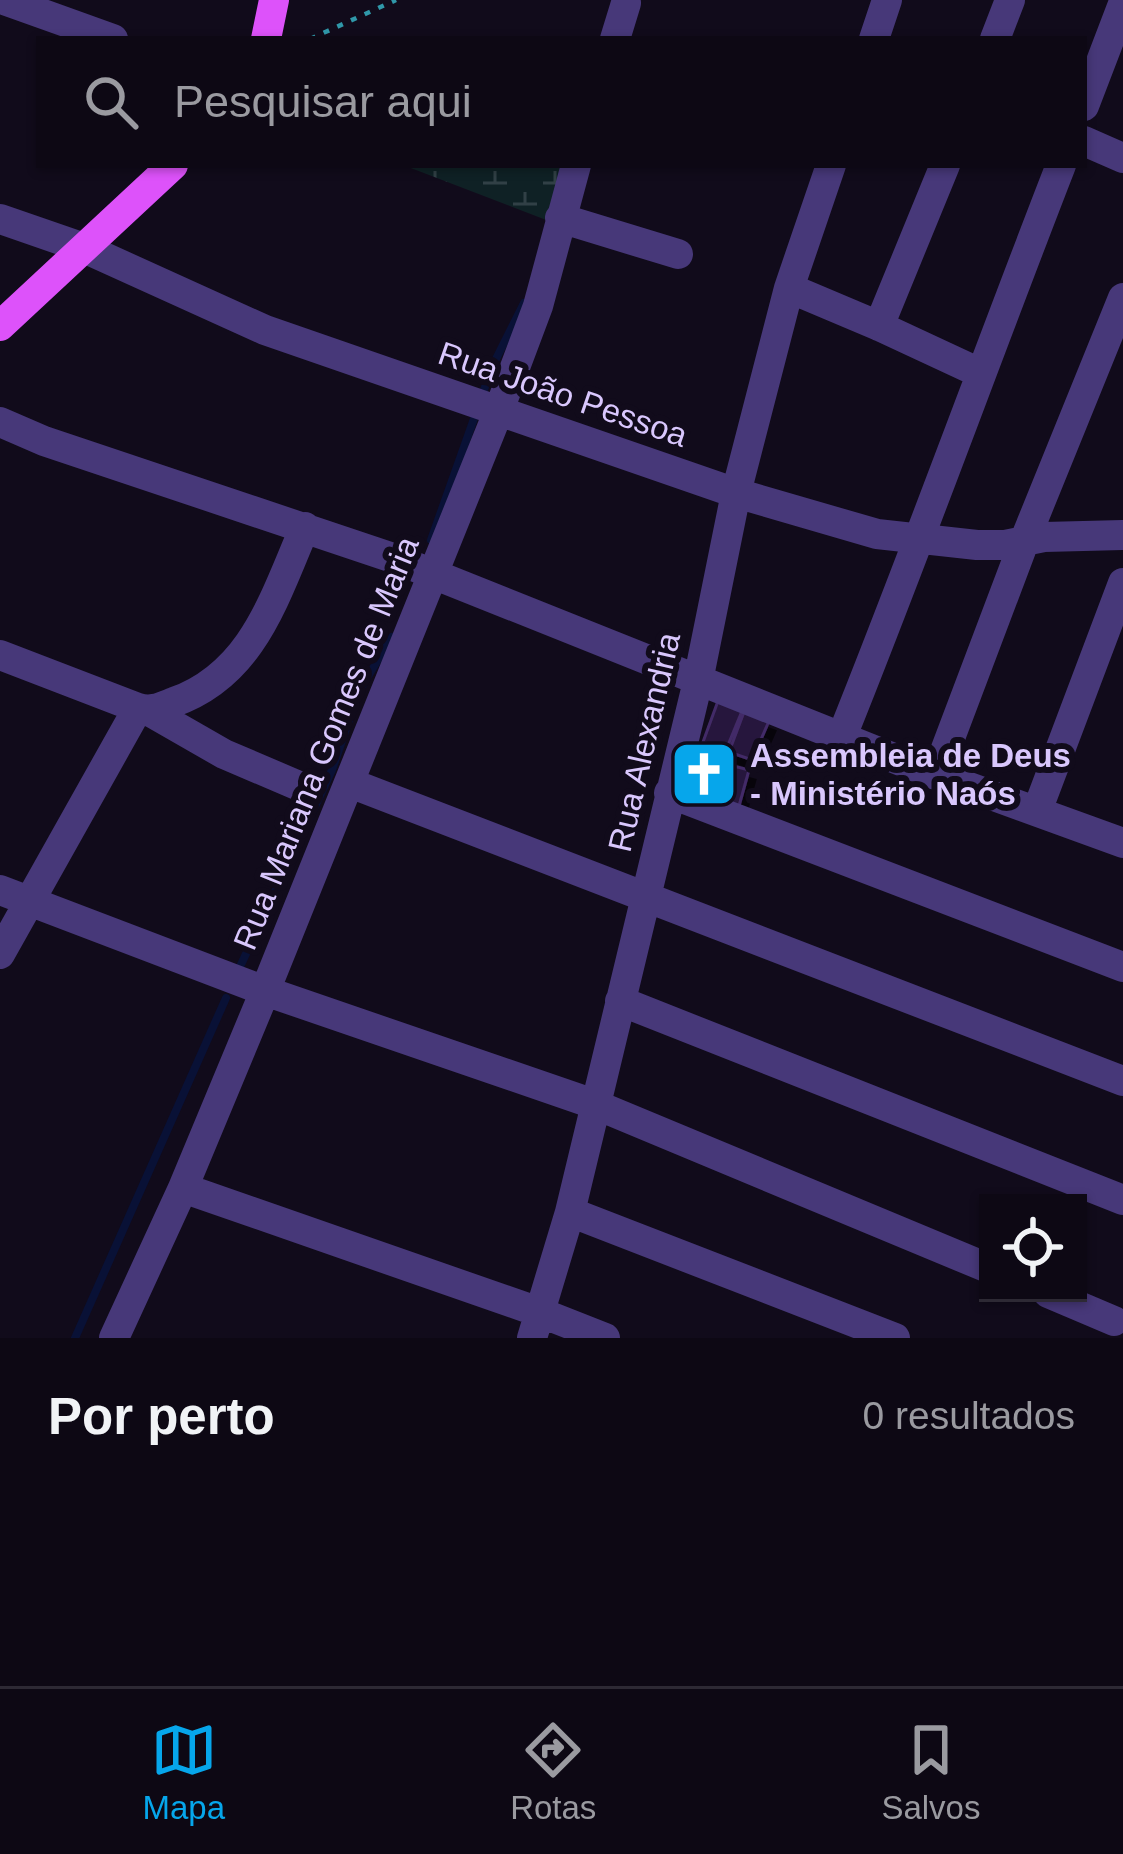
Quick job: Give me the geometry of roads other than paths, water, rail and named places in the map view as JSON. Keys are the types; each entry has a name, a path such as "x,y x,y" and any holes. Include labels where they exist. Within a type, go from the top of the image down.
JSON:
{"main road":[{"path":"267,36 274,0"},
{"path":"0,326 170,168"}],"street":[{"path":"4,0 105,36"},
{"path":"875,36 886,0"},
{"path":"996,36 1010,0"},
{"path":"616,36 626,3"},
{"path":"1087,98 1123,4"},
{"path":"1087,142 1123,158"},
{"name":"Rua Mariana Gomes de Maria","path":"114,1338 183,1188 350,783 416,567 496,409 538,306 575,168"},
{"name":"Rua Alexandria","path":"536,1325 570,1212 788,288 830,168"},
{"path":"879,326 944,168"},
{"path":"842,736 1060,168"},
{"path":"560,218 678,254"},
{"name":"Rua João Pessoa","path":"0,219 84,248 265,330 736,493 877,534 977,545 1123,535"},
{"path":"788,288 980,373"},
{"path":"936,775 1123,298"},
{"path":"0,422 416,567 936,775 1123,843"},
{"path":"0,954 14,896 143,710 188,697 222,676 245,651 305,527"},
{"path":"1037,812 1123,583"},
{"path":"0,655 143,710 224,754 299,786"},
{"path":"350,783 1123,1082"},
{"path":"669,793 1123,967"},
{"path":"14,896 265,992 594,1104 979,1264"},
{"path":"620,1001 1123,1200"},
{"path":"183,1188 536,1325 605,1338"},
{"path":"570,1212 895,1338"},
{"path":"1069,1302 1114,1321"}],"waterway":[{"path":"481,398 524,303"},
{"path":"431,540 476,413"},
{"path":"238,971 332,770 359,691 392,637"},
{"path":"75,1338 226,998"}],"place":[{"name":"Assembleia de Deus - Ministério Naós","path":"704,774"}]}
